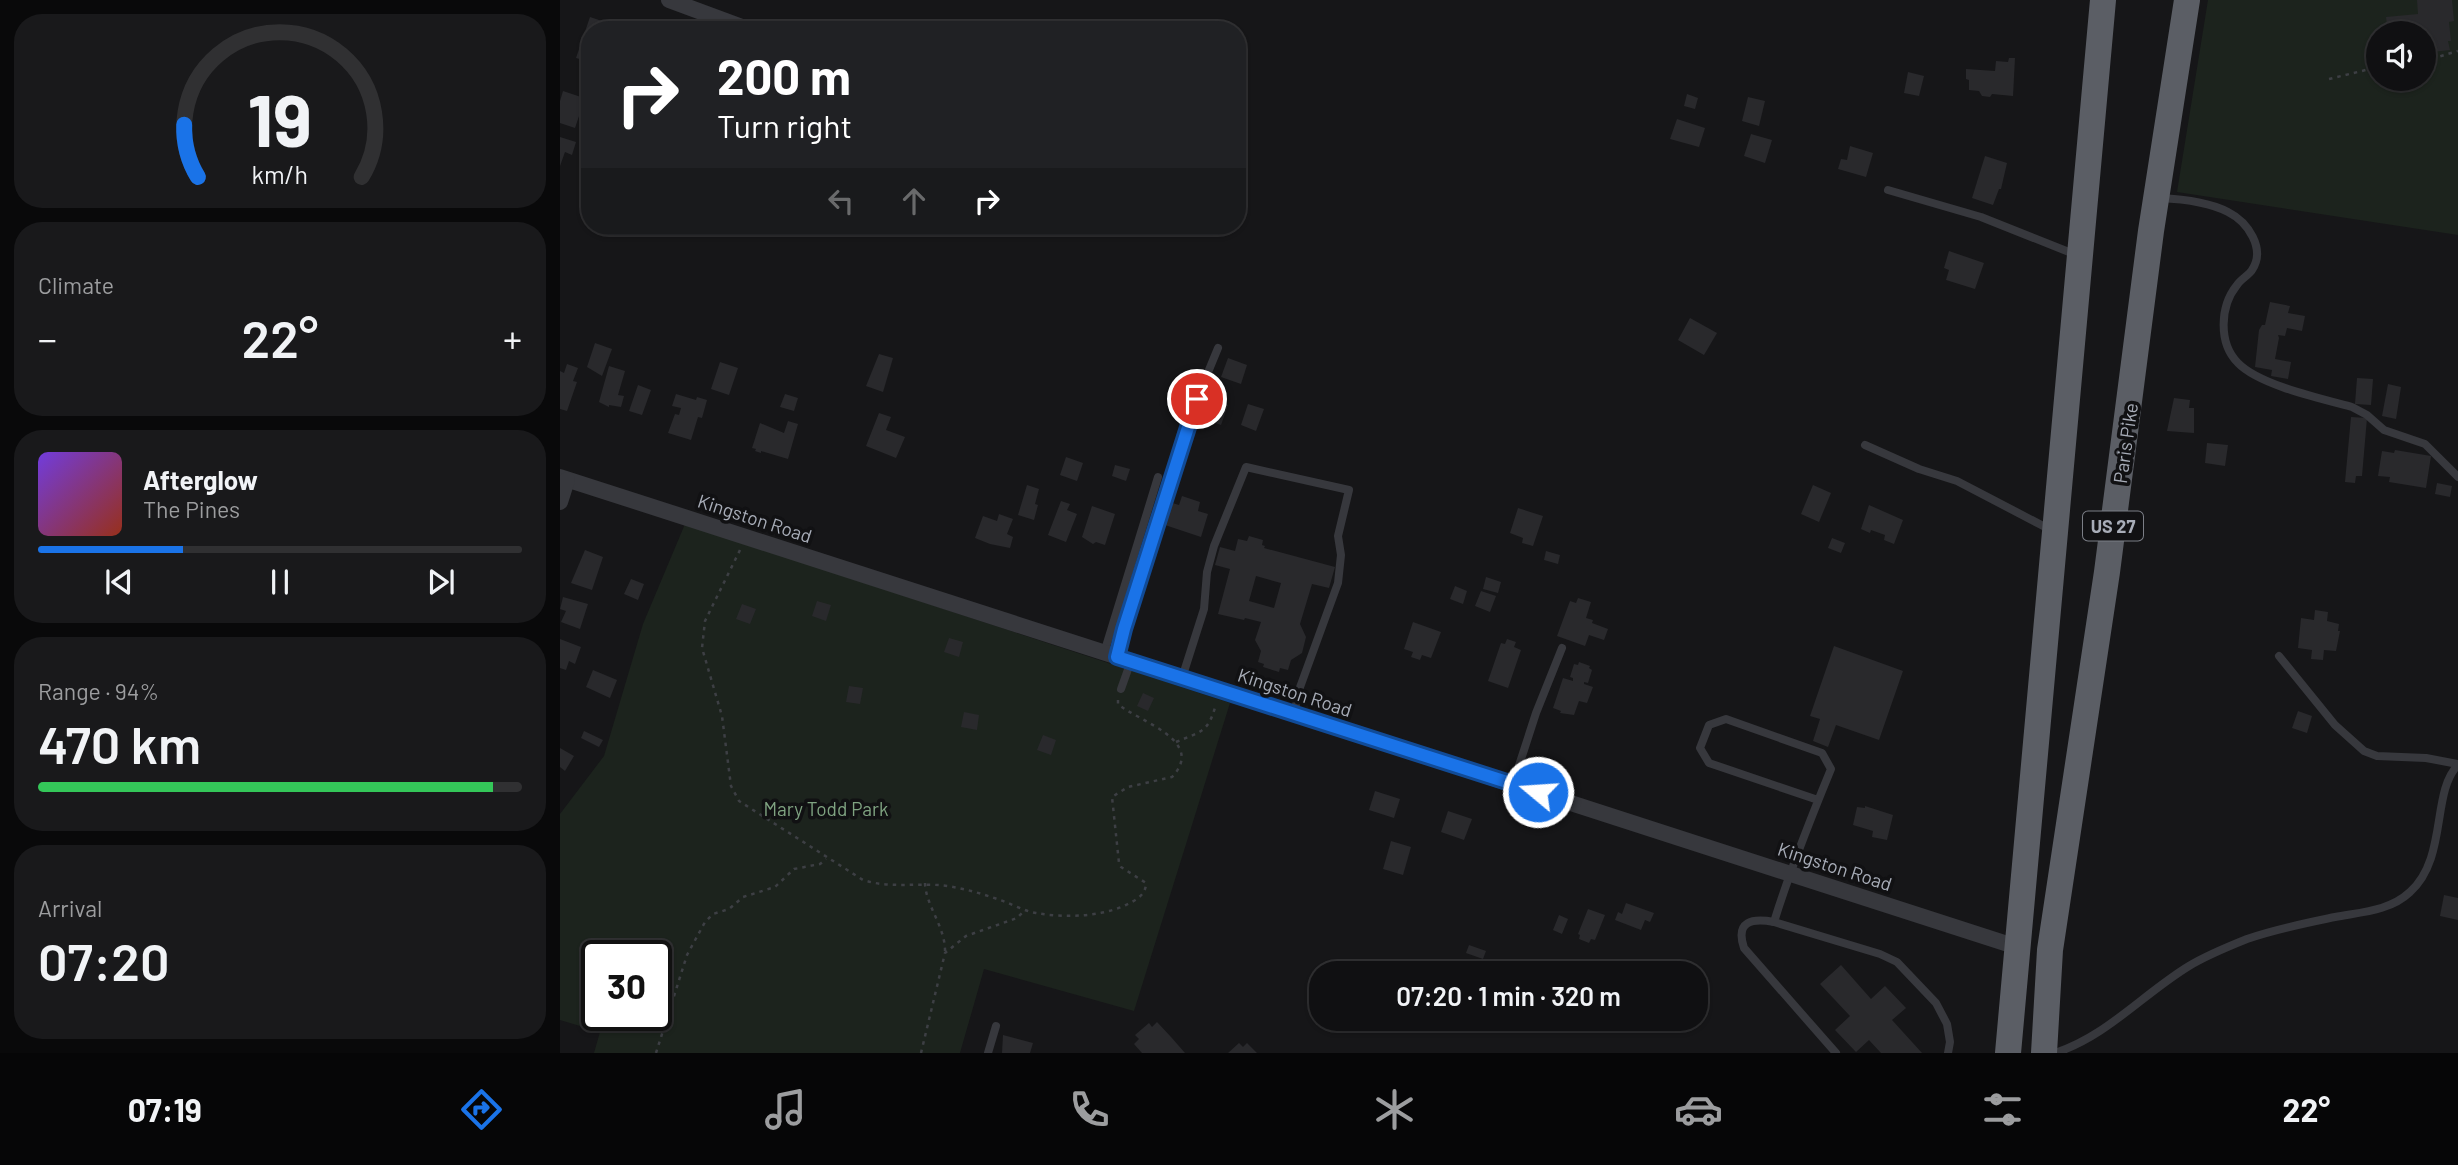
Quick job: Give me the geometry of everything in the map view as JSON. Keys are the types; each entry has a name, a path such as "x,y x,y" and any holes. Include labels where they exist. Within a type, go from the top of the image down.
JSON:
{"highway":[{"name":"US 27","path":"2008,1053 2103,0"},
{"name":"Paris Pike","path":"2044,1053 2050,950 2109,558 2156,197 2188,0"},
{"path":"2017,947 2050,950"}],"street":[{"path":"669,0 726,21"},
{"path":"560,502 564,479"},
{"name":"Kingston Road","path":"564,479 2017,947"}],"lane":[{"path":"1888,190 1981,217 2080,257"},
{"path":"2156,197 2229,212 2247,228 2256,242 2257,257 2252,270 2227,299 2223,334 2237,363 2252,375 2352,407 2367,415 2384,430 2425,444 2458,477"},
{"path":"1117,657 1197,399 1218,348"},
{"path":"1866,445 1919,469 1957,481 2055,532"},
{"path":"1182,678 1204,609 1207,572 1214,546 1246,467 1349,490 1338,536 1341,555 1338,583 1299,690 1294,714"},
{"path":"1121,689 1117,657 1158,477"},
{"path":"1513,784 1536,713 1562,648"},
{"path":"2279,656 2335,726 2364,751 2377,756 2426,758 2458,764"},
{"path":"1774,922 1789,873 1818,800 1830,769 1822,753 1726,719 1709,725 1700,748 1709,763 1818,800"},
{"path":"2055,1053 2078,1046 2110,1026 2172,978 2208,955 2278,930 2372,911 2391,905 2410,892 2423,876 2434,852 2448,775 2458,764"},
{"path":"1836,1053 1744,948 1741,939 1743,929 1749,921 1758,919 1774,922 1880,954 1897,962 1936,1003 1947,1024 1950,1042 1948,1053"},
{"path":"988,1053 996,1026"}],"path":[{"path":"2436,57 2458,51"},
{"path":"2329,79 2366,70"},
{"path":"747,538 705,621 703,637 704,658 722,716 731,786 739,801 826,859 863,880 882,886 925,883 962,889 1033,913 1061,916 1094,914 1116,909 1140,897 1146,889 1146,883 1119,863 1112,797 1128,787 1172,777 1180,764 1181,751 1163,730 1118,704 1121,689"},
{"path":"1176,742 1202,731 1211,722 1218,699"},
{"path":"656,1053 687,955 705,922 713,914 729,909 743,897 775,887 794,869 820,864 826,859"},
{"path":"921,1053 945,953 943,935 926,894 925,883"},
{"path":"945,953 966,936 1017,918 1025,910"}],"green space":[{"path":"2208,0 2458,0 2458,235 2177,192"},
{"name":"Mary Todd Park","path":"685,524 1230,703 1134,1011 984,969 960,1053 594,1053 600,1032 597,1031 672,1031 672,940 581,940 581,1026 560,1020 560,814 604,756 643,624"}],"building":[{"path":"2417,0 2452,0 2454,21 2449,22 2450,50 2436,52 2436,21 2386,21 2386,17 2418,14"},
{"path":"581,43 581,59 576,58"},
{"path":"2009,58 2015,58 2013,96 1982,96 1979,91 1969,90 1966,69 1995,71 1996,61 2008,62"},
{"path":"1908,72 1924,76 1919,96 1904,93"},
{"path":"563,91 581,97 581,113 575,128 560,123"},
{"path":"1687,94 1698,98 1695,109 1684,106"},
{"path":"1748,97 1765,101 1759,126 1742,121"},
{"path":"1677,119 1705,128 1699,147 1670,139"},
{"path":"1751,134 1772,140 1765,163 1744,156"},
{"path":"560,137 576,142 572,155 565,152 560,166"},
{"path":"1850,146 1873,153 1866,177 1838,169 1841,159 1847,160"},
{"path":"1985,156 2007,163 2001,189 1993,205 1972,198"},
{"path":"1949,251 1984,263 1975,289 1946,280 1949,270 1944,268"},
{"path":"2270,302 2290,306 2288,313 2305,316 2302,331 2287,328 2285,336 2278,335 2275,359 2291,362 2288,379 2271,376 2272,370 2255,367 2259,330 2265,325"},
{"path":"1690,318 1717,333 1704,355 1678,340"},
{"path":"595,343 612,349 602,376 587,367"},
{"path":"879,354 893,358 883,392 866,386"},
{"path":"1228,358 1247,365 1241,384 1221,377"},
{"path":"720,362 738,368 729,395 711,389"},
{"path":"567,364 578,368 573,381 577,382 567,411 560,409 560,371 564,373"},
{"path":"609,366 625,371 618,395 624,396 621,407 609,407 599,402"},
{"path":"2357,378 2373,379 2371,405 2355,404"},
{"path":"2388,384 2401,387 2396,419 2382,416"},
{"path":"638,385 651,390 642,415 629,411"},
{"path":"1206,390 1221,394 1219,402 1228,405 1221,425 1201,418"},
{"path":"676,394 707,400 691,440 668,433 675,414 679,415 681,408 672,406"},
{"path":"785,394 798,398 794,411 780,407"},
{"path":"2174,398 2190,400 2189,408 2194,408 2194,433 2167,431"},
{"path":"1248,404 1264,409 1256,431 1241,425"},
{"path":"879,413 891,417 886,430 905,437 896,458 866,446"},
{"path":"2351,417 2367,418 2362,476 2356,476 2355,483 2345,482"},
{"path":"788,421 798,424 788,459 761,453 752,448 760,423 784,433"},
{"path":"2207,443 2228,445 2225,466 2205,463"},
{"path":"2395,450 2431,456 2426,488 2389,482 2390,477 2378,476 2382,451 2394,453"},
{"path":"1066,457 1083,463 1077,481 1060,475"},
{"path":"1115,465 1130,469 1126,481 1112,476"},
{"path":"2437,483 2452,486 2450,497 2435,494"},
{"path":"1027,485 1039,489 1034,520 1018,515"},
{"path":"1813,485 1831,493 1819,522 1801,514"},
{"path":"1182,496 1200,502 1198,511 1208,514 1201,537 1162,524 1169,502 1179,505"},
{"path":"1061,501 1070,504 1067,510 1077,514 1066,542 1048,535"},
{"path":"1869,505 1903,520 1894,544 1884,540 1885,535 1861,529"},
{"path":"1092,506 1115,514 1105,545 1096,542 1093,544 1082,537"},
{"path":"1518,508 1543,516 1533,546 1522,543 1523,538 1510,533"},
{"path":"999,514 1013,519 1007,534 1013,537 1010,548 975,538 983,516 997,521"},
{"path":"1249,536 1263,540 1264,548 1335,567 1329,588 1312,584 1300,624 1306,637 1302,653 1291,660 1288,670 1280,668 1279,672 1263,667 1264,664 1258,662 1261,651 1255,640 1261,622 1218,614 1230,569 1215,565 1220,547 1235,551 1238,539 1247,541","holes":["1256,576 1281,583 1274,608 1249,601"]},
{"path":"1832,538 1845,543 1841,553 1828,548"},
{"path":"585,550 603,557 592,590 571,583"},
{"path":"1546,551 1560,555 1558,564 1544,560"},
{"path":"1486,577 1501,582 1498,593 1483,589"},
{"path":"631,579 644,584 638,600 624,594"},
{"path":"1455,586 1467,591 1463,604 1450,599"},
{"path":"1481,591 1496,596 1490,612 1475,606"},
{"path":"563,597 588,604 580,629 561,622 566,611 560,609"},
{"path":"1578,598 1591,602 1586,618 1608,629 1604,640 1589,635 1585,646 1557,636 1570,601 1576,603"},
{"path":"817,601 831,605 826,621 812,616"},
{"path":"742,604 756,609 750,624 736,619"},
{"path":"2315,610 2328,612 2327,621 2339,624 2336,651 2324,650 2323,660 2311,659 2312,650 2298,648 2301,618 2314,620"},
{"path":"1413,622 1441,632 1431,658 1422,655 1420,660 1411,657 1413,652 1404,649"},
{"path":"949,638 963,642 959,657 944,652"},
{"path":"560,639 581,647 575,664 569,661 566,670 560,668"},
{"path":"1507,639 1516,642 1514,647 1521,650 1508,688 1488,681 1501,643 1505,644"},
{"path":"1834,646 1903,671 1879,740 1836,725 1828,747 1813,741 1820,719 1810,716"},
{"path":"1579,662 1590,666 1592,670 1588,683 1584,684 1593,687 1587,703 1579,701 1574,715 1560,713 1561,711 1553,708 1563,678 1573,681 1570,677 1574,664 1578,665"},
{"path":"593,670 617,680 610,698 586,687"},
{"path":"849,686 863,688 860,704 846,702"},
{"path":"1143,693 1154,698 1148,711 1137,706"},
{"path":"2298,711 2312,716 2307,733 2292,728"},
{"path":"964,712 979,715 977,730 961,727"},
{"path":"584,731 603,740 599,747 581,738"},
{"path":"1043,735 1056,740 1051,755 1037,750"},
{"path":"560,748 574,756 565,771 560,767"},
{"path":"1375,791 1400,799 1394,818 1369,810"},
{"path":"1865,806 1893,815 1887,840 1872,837 1873,831 1853,825 1857,807"},
{"path":"1448,811 1472,819 1464,840 1441,832"},
{"path":"1391,841 1411,847 1403,875 1383,869"},
{"path":"2444,895 2458,898 2458,920 2440,916"},
{"path":"1626,903 1654,913 1650,922 1645,920 1641,930 1615,920 1618,912 1622,914"},
{"path":"1588,909 1605,915 1595,940 1591,939 1589,943 1579,939 1578,934"},
{"path":"1559,915 1568,919 1562,934 1553,930"},
{"path":"1469,945 1486,951 1483,959 1466,953"},
{"path":"1841,965 1871,999 1885,986 1906,1008 1892,1020 1922,1053 1881,1053 1869,1040 1856,1052 1835,1030 1850,1016 1820,984"},
{"path":"1157,1022 1185,1053 1142,1053 1134,1044 1139,1039 1135,1035 1149,1023 1152,1027"},
{"path":"1003,1035 1033,1043 1030,1053 1002,1053"},
{"path":"1239,1043 1243,1047 1247,1043 1257,1053 1228,1053"}],"route":[{"path":"1197,399 1117,657 1538,792"}]}
